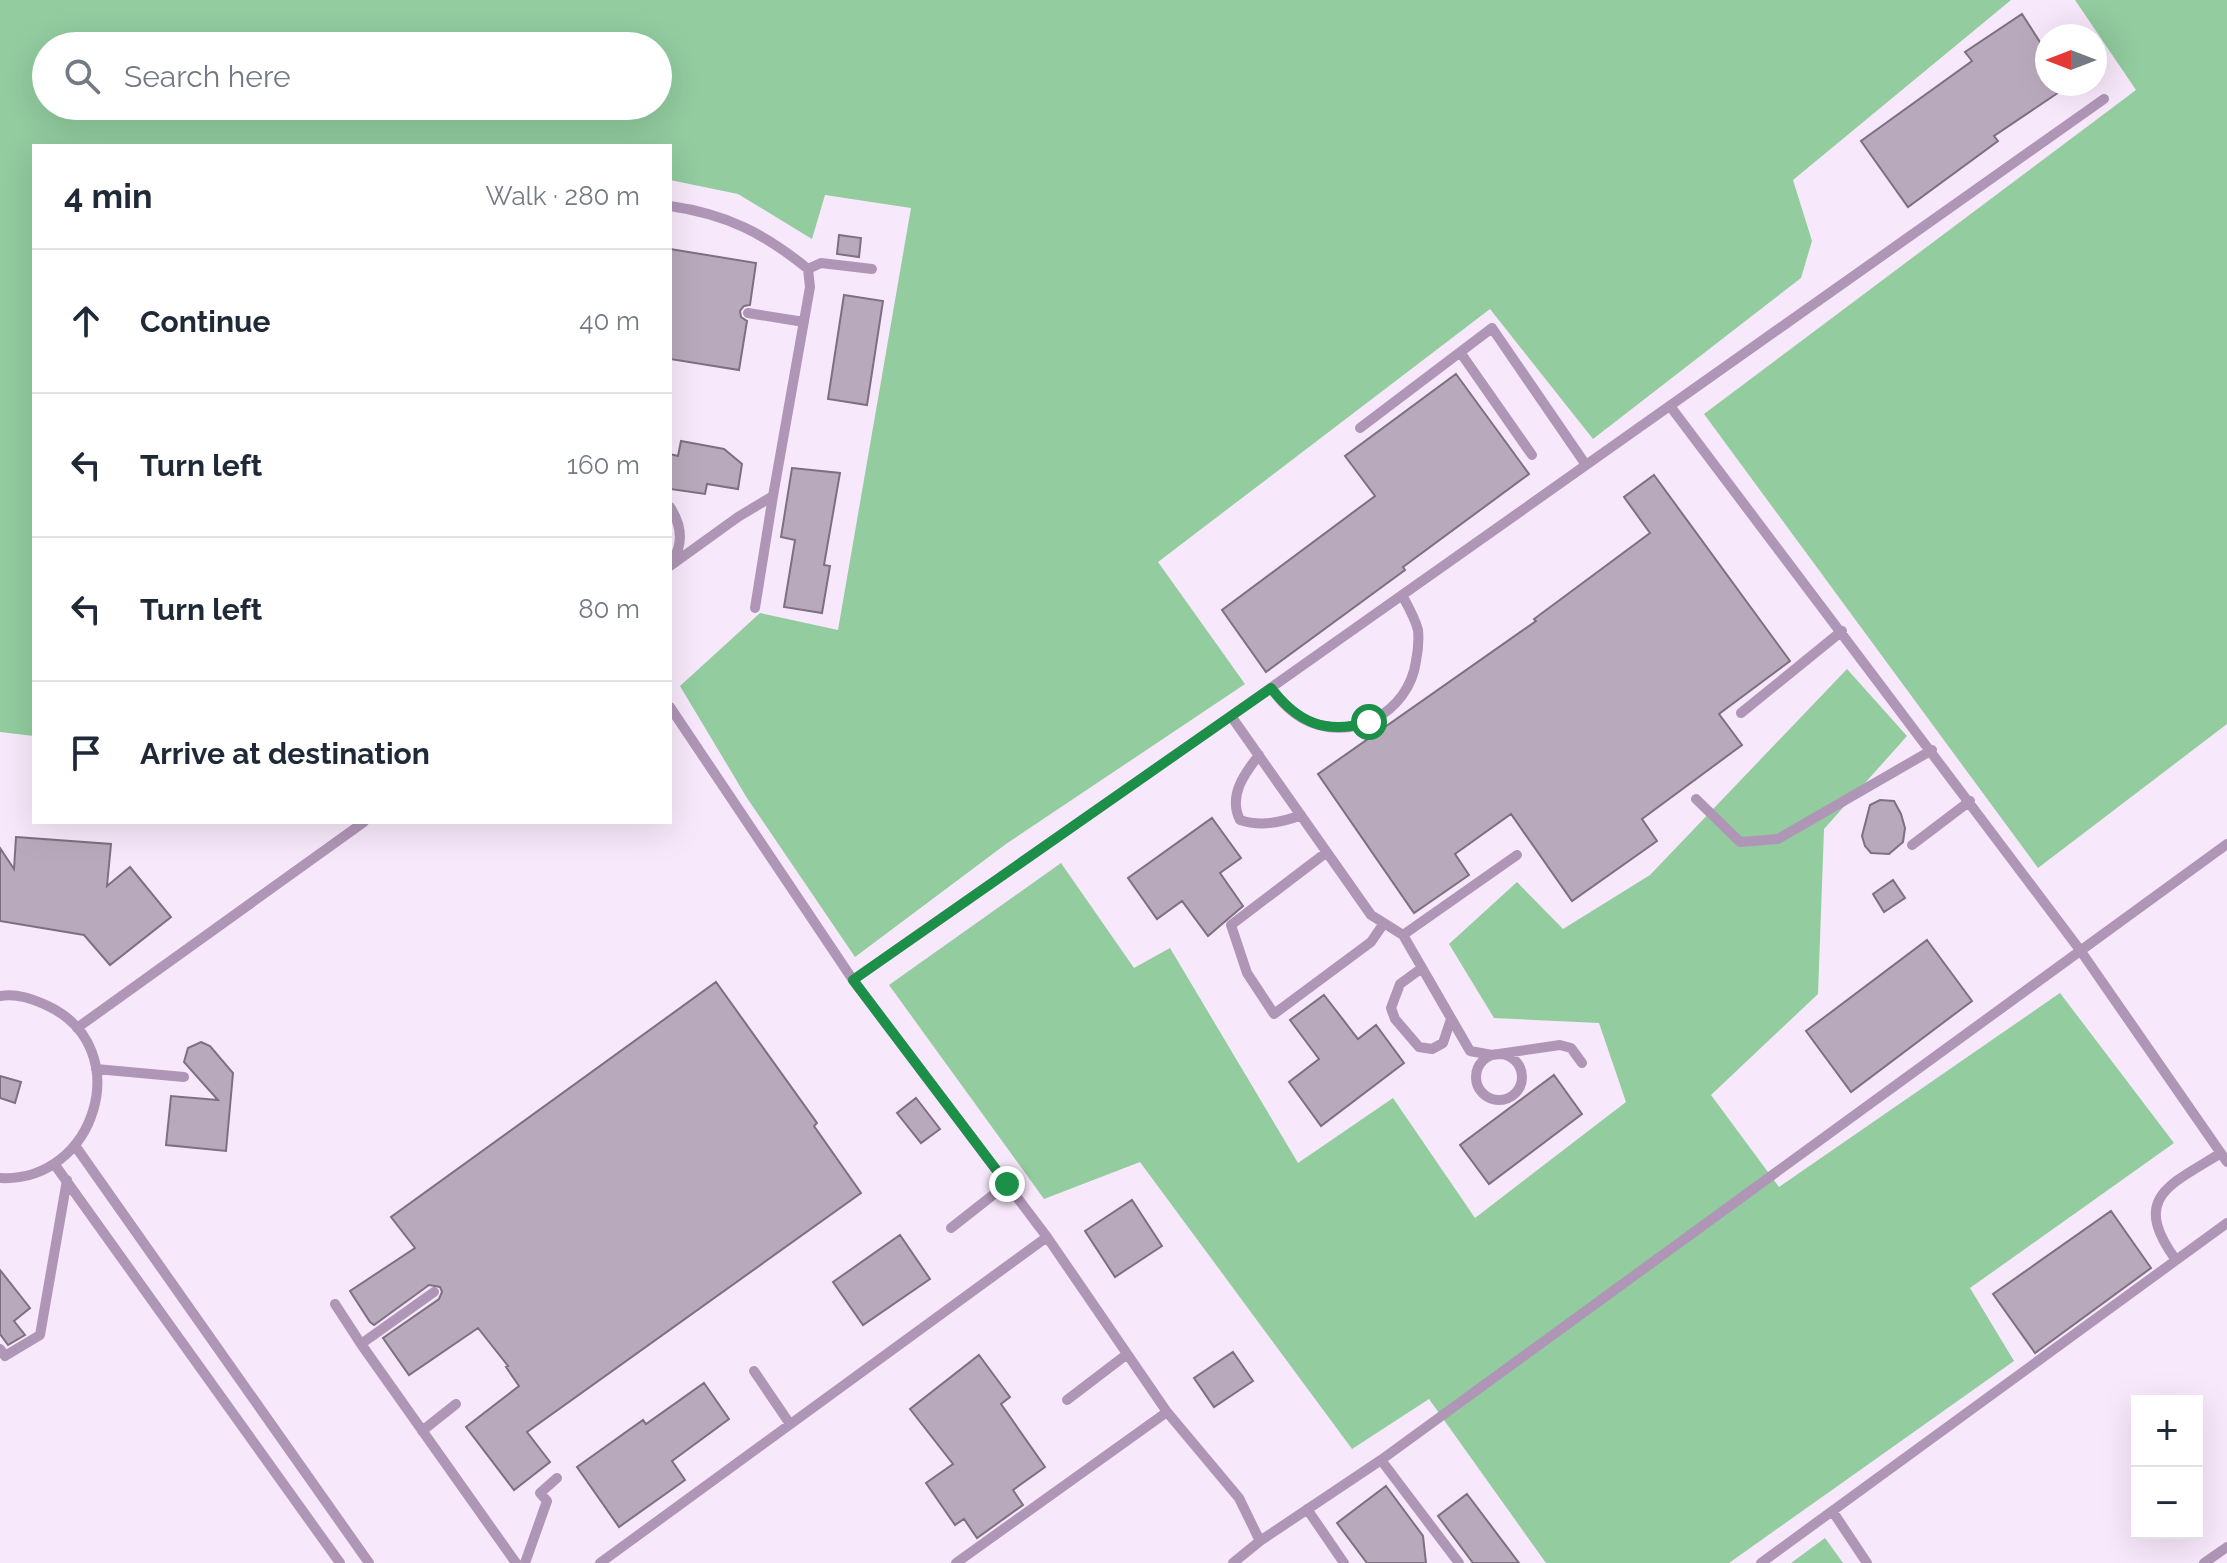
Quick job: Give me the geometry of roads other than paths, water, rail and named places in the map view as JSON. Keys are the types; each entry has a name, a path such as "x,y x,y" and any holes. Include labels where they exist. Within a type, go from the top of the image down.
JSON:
{"lane":[{"path":"853,980 2104,99"},
{"path":"672,206 703,211 734,221 808,269 810,287 755,608"},
{"path":"808,269 821,263 872,269"},
{"path":"748,313 804,322"},
{"path":"1360,428 1492,328 1586,465"},
{"path":"1460,352 1532,455"},
{"path":"1670,406 2080,950 2224,1157 2168,1187 2161,1195 2155,1211 2156,1226 2176,1260"},
{"path":"672,565 773,496"},
{"path":"672,510 679,522 681,538 672,563"},
{"path":"1271,688 1297,715 1321,726 1338,729 1355,726 1383,715 1398,703 1409,688 1415,668 1418,630 1402,595"},
{"path":"1741,713 1842,631"},
{"path":"672,710 853,980 1047,1237 1167,1412 1239,1498 1260,1541"},
{"path":"1231,716 1371,915 1403,935 1470,1051 1492,1055 1508,1055 1514,1059 1522,1073 1519,1088 1508,1098 1486,1096 1476,1077 1480,1063 1492,1055 1560,1045 1571,1048 1582,1063"},
{"path":"1696,799 1740,842 1778,839 1932,750"},
{"path":"1259,755 1238,787 1235,810 1240,820 1251,824 1268,824 1301,815"},
{"path":"1912,845 1970,801"},
{"path":"77,1028 361,824"},
{"path":"1233,1563 1260,1541 1381,1460 2227,844"},
{"path":"1327,852 1231,925 1247,973 1274,1014 1371,942 1384,923"},
{"path":"1403,935 1517,855"},
{"path":"1422,968 1400,984 1391,1008 1395,1019 1419,1047 1432,1049 1443,1043 1451,1019"},
{"path":"0,996 32,999 57,1010 77,1028 92,1054 97,1096 90,1123 76,1147 55,1165 30,1176 0,1178"},
{"path":"96,1069 184,1077"},
{"path":"76,1147 369,1563"},
{"path":"55,1165 340,1563"},
{"path":"0,1349 5,1356 40,1335 67,1180"},
{"path":"951,1228 1007,1184"},
{"path":"1761,1563 2227,1223"},
{"path":"600,1563 1047,1237"},
{"path":"361,1344 434,1292"},
{"path":"335,1304 516,1563"},
{"path":"1067,1400 1126,1355"},
{"path":"754,1371 790,1424"},
{"path":"422,1431 456,1404"},
{"path":"956,1563 1167,1412"},
{"path":"1381,1460 1455,1561"},
{"path":"525,1563 547,1501 540,1493 557,1478"},
{"path":"1307,1509 1344,1563"},
{"path":"1833,1512 1867,1563"},
{"path":"2204,1563 2227,1547"}]}
